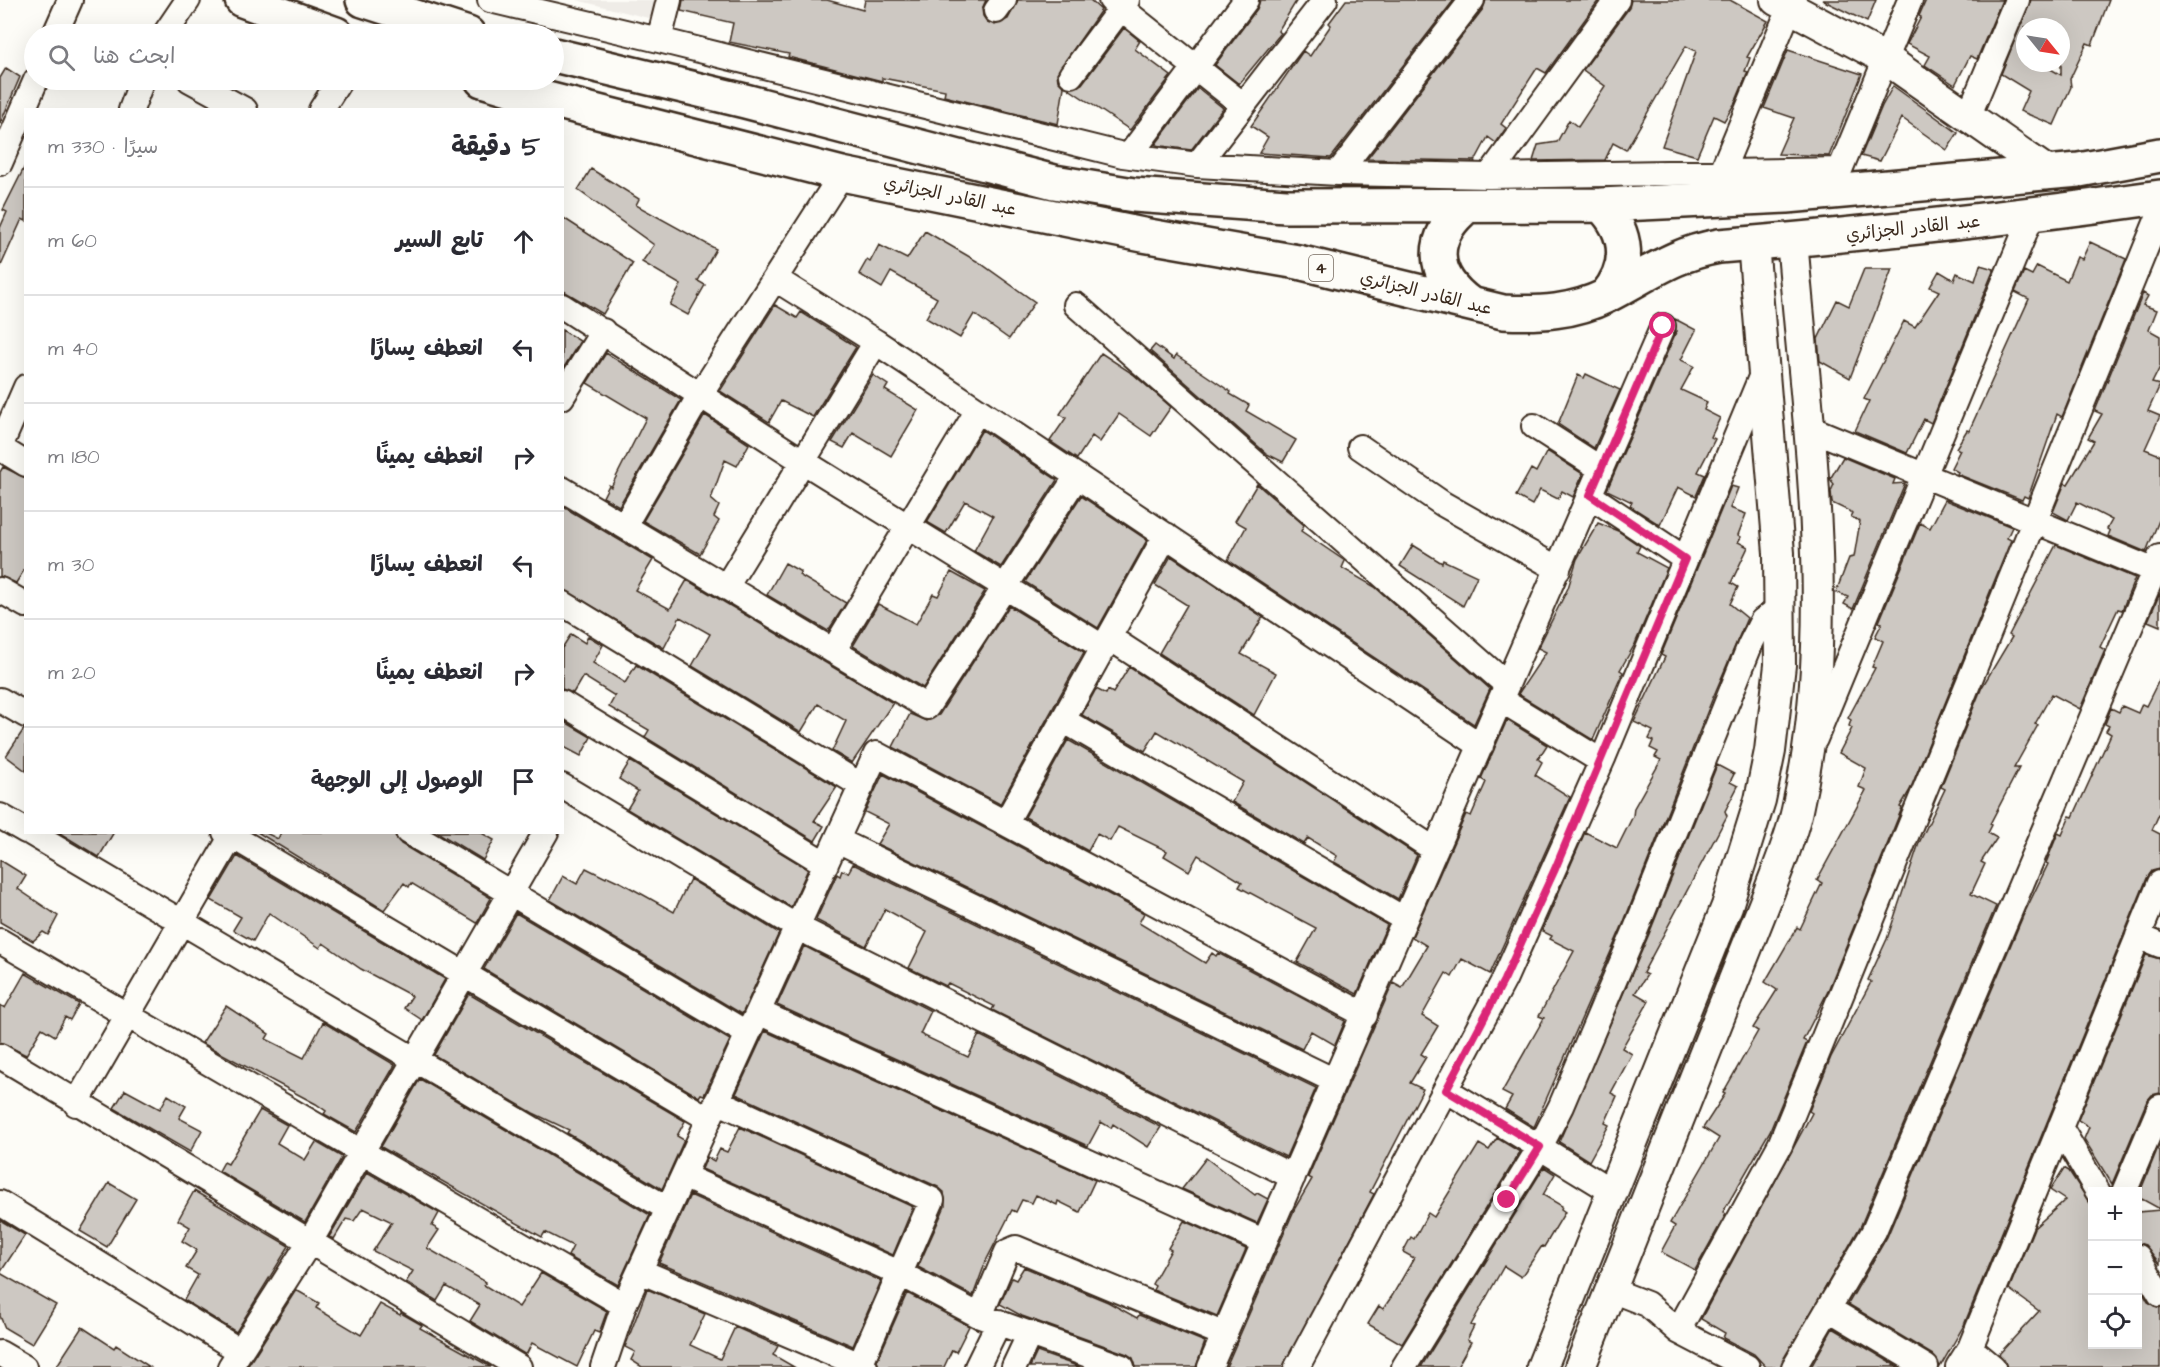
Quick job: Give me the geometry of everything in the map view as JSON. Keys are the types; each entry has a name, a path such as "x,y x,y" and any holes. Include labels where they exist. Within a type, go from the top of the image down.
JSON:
{"highway":[{"path":"242,0 308,24"},
{"path":"363,0 437,24"},
{"name":"عبد القادر الجزائري","path":"564,57 745,101 1054,182 1134,195 1286,206 1601,205 1787,196 2079,170 2160,155"},
{"name":"عبد القادر الجزائري","path":"516,90 843,174 1143,236 1298,262 1503,312 1538,314 1573,308 1606,296 1670,260 1696,250 2032,215 2160,197"},
{"path":"1601,205 1617,225 1624,249 1623,267 1617,283 1606,296"},
{"path":"1467,206 1452,219 1442,236 1439,255 1443,275 1454,292 1469,303"}],"street":[{"path":"59,24 70,0"},
{"path":"172,24 188,0"},
{"path":"490,0 1129,156 1197,165 1338,173 1489,176 1840,170 1910,0"},
{"path":"659,40 669,0"},
{"path":"1129,156 1246,0"},
{"path":"1197,165 1325,0"},
{"path":"1338,173 1472,0"},
{"path":"1489,176 1617,0"},
{"path":"1968,117 2017,0"},
{"path":"1071,75 1120,3 1243,105"},
{"path":"1722,171 1787,3 1886,59 2048,172"},
{"path":"0,163 32,90"},
{"path":"132,108 138,90"},
{"path":"208,90 241,108"},
{"path":"322,108 334,90"},
{"path":"624,526 700,395 843,174"},
{"path":"1677,1331 1780,1145 2160,213"},
{"path":"1808,755 1926,477 2032,215"},
{"path":"1580,1367 1769,892 1797,813 1808,755 1817,676 1817,606 1808,427 1792,239"},
{"path":"1542,1367 1727,906 1746,849 1770,751 1780,665 1779,553 1753,243"},
{"path":"777,279 876,342 1481,746"},
{"path":"1076,305 1504,692 1602,761"},
{"path":"564,307 804,462 1006,586 1107,643 1435,850"},
{"path":"1210,1367 1663,326"},
{"path":"564,394 603,331"},
{"path":"726,587 876,342"},
{"path":"1297,1367 1350,1263 1504,980 1602,761 1764,370"},
{"path":"24,392 0,448 24,463"},
{"path":"833,651 978,410"},
{"path":"1534,426 1601,470"},
{"path":"1794,1367 1874,1231 2158,567 2034,521 1808,427"},
{"path":"1360,447 1443,504 1558,569"},
{"path":"564,490 927,707 1077,476"},
{"path":"1590,495 1685,559"},
{"path":"1006,822 1167,536"},
{"path":"0,590 24,604"},
{"path":"564,604 862,786"},
{"path":"1404,1367 1540,1147 1561,1106 1750,645 1762,621 1780,607 1817,606"},
{"path":"0,700 24,714"},
{"path":"564,704 826,864"},
{"path":"1063,720 1404,919"},
{"path":"603,1367 624,1305 876,754 1365,1015"},
{"path":"565,793 797,927 1293,1177"},
{"path":"0,816 24,830"},
{"path":"30,834 668,1209"},
{"path":"76,1104 182,923 230,834 464,974 713,1110 932,1200 861,1366 640,1270"},
{"path":"411,834 748,1034"},
{"path":"0,1203 235,1359 311,1240 545,834"},
{"path":"837,840 1335,1081"},
{"path":"1993,1367 1964,1357 2060,1127 2149,941 2160,883"},
{"path":"0,940 624,1305"},
{"path":"758,1012 1265,1242"},
{"path":"0,1056 76,1104 311,1240 519,1367"},
{"path":"1446,1090 1613,1192"},
{"path":"2126,1187 2160,1107"},
{"path":"2060,1127 2096,1187"},
{"path":"683,1176 899,1273 990,1319 1122,1367"},
{"path":"977,1367 1007,1252 1016,1248 1225,1335"},
{"path":"2142,1264 2160,1294"},
{"path":"1611,1290 1647,1304 1677,1331 1741,1365"},
{"path":"1829,1309 1926,1367"},
{"path":"1562,1318 1595,1331"},
{"path":"1014,1367 1030,1333"},
{"path":"0,1353 24,1367"}],"shaded area":[{"path":"577,0 661,0 656,20"}],"building":[{"path":"683,0 827,0 863,10 865,0 986,0 982,9 983,16 987,22 995,25 1008,19 1018,0 1090,0 1101,10 1057,73 1058,81 1064,87 1058,124 944,96 945,90 882,78 882,81 788,57 789,54 729,42 733,23 681,11"},
{"path":"1260,0 1297,0 1278,31 1281,33 1239,84 1215,65 1257,9"},
{"path":"1346,0 1454,0 1331,158 1259,153 1268,137 1251,126 1303,51 1310,56 1331,25 1329,23"},
{"path":"1486,0 1599,0 1546,73 1537,68 1501,124 1506,128 1496,143 1488,137 1475,161 1367,159 1483,9"},
{"path":"1631,0 1730,0 1768,21 1747,57 1750,58 1745,71 1748,72 1735,103 1724,121 1714,116 1697,156 1662,146 1696,51 1686,46 1626,150 1613,143 1605,160 1533,161 1538,145 1557,142 1569,120 1578,127 1605,86 1583,70 1629,8"},
{"path":"1822,0 1876,0 1867,22"},
{"path":"1926,0 2002,0 1977,59 1970,56 1955,85 1925,65 1930,56 1907,44 1921,17 1919,16"},
{"path":"2031,0 2109,0 2092,45 2087,43 2070,79 2071,87 2054,125 2020,111 2029,91 2001,74 2016,37 2016,72 2056,72 2061,75 2061,72 2070,72 2070,18 2024,18"},
{"path":"1124,28 1140,41 1135,49 1171,76 1130,130 1069,89 1082,84"},
{"path":"1788,50 1862,74 1829,156 1778,154 1794,118 1764,108"},
{"path":"6,68 20,77 0,124 0,78"},
{"path":"1893,86 1958,133 1947,150 1902,118 1880,161 1861,156"},
{"path":"1198,88 1223,108 1191,150 1155,145"},
{"path":"24,168 24,220 22,219 0,268 0,228 7,212 3,210"},
{"path":"591,169 639,199 636,205 716,249 698,281 705,285 688,315 670,305 681,285 642,262 654,245 578,190"},
{"path":"564,218 633,263 603,314 564,291"},
{"path":"925,231 980,263 1035,302 1009,339 974,314 960,338 926,318 937,298 891,272 882,288 859,274 867,260 870,262 879,245 907,259"},
{"path":"2090,242 2126,259 2062,417 2057,414 2028,498 2024,496 2022,500 1957,474 1958,472 1951,468 1960,450 1956,448 1967,430 1969,431 2029,299 2015,292 2024,271 2032,275 2037,266 2067,281 2077,257 2082,259"},
{"path":"1980,265 1994,269 1931,423 1924,419 1907,453 1855,431 1869,401 1864,399 1904,321 1915,327 1939,291 1930,287 1939,271 1954,280 1957,273 1975,281"},
{"path":"1864,269 1892,269 1850,378 1820,361 1818,339 1837,300 1849,306"},
{"path":"2143,293 2148,296 2143,305 2157,310 2149,330 2160,336 2160,367 2152,383 2160,385 2148,411 2160,416 2145,449 2160,455 2160,518 2146,552 2108,536 2110,531 2107,529 2112,520 2077,502 2068,520 2053,512 2065,483 2068,484 2094,441 2088,438 2102,414 2095,411"},
{"path":"775,305 797,318 801,312 856,347 813,417 781,401 769,422 720,391"},
{"path":"1675,319 1696,330 1681,360 1694,366 1681,390 1707,402 1704,410 1720,418 1711,437 1715,439 1698,472 1705,475 1696,496 1678,487 1660,525 1630,506 1632,502 1607,490 1676,332"},
{"path":"564,331 580,341 564,367"},
{"path":"1155,345 1174,359 1176,355 1249,405 1246,411 1296,440 1283,462 1267,454 1150,351"},
{"path":"606,353 681,400 619,506 603,497 609,485 611,487 646,418 587,383"},
{"path":"1101,353 1133,374 1171,407 1151,436 1119,414 1100,442 1092,436 1077,459 1050,441 1066,418 1060,414"},
{"path":"1586,374 1620,390 1594,448 1558,424 1578,375 1584,378"},
{"path":"873,375 888,385 885,390 918,410 891,456 853,433 844,448 832,442"},
{"path":"705,415 749,444 737,466 725,460 711,499 719,506 714,517 719,521 700,554 643,521"},
{"path":"982,430 1057,480 1001,567 974,551 993,516 965,501 946,533 927,522"},
{"path":"1547,451 1583,474 1573,497 1562,491 1558,499 1540,490 1532,505 1516,496 1531,469 1536,472"},
{"path":"1843,457 1895,479 1893,484 1905,483 1853,609 1844,604 1848,597 1836,592 1849,558 1854,557 1860,521 1851,517 1853,513 1832,503 1831,491 1834,484 1830,479"},
{"path":"3,467 24,477 24,570 16,583 0,576 0,472"},
{"path":"1257,484 1304,525 1301,531 1345,561 1342,568 1375,587 1490,689 1474,724 1228,560 1246,527 1235,521"},
{"path":"1731,486 1738,488 1730,508 1746,514 1738,535 1741,537 1738,542 1748,547 1731,583 1738,587 1730,604 1747,618 1623,924 1534,1127 1505,1109 1512,1097 1502,1092 1544,1018 1539,1016 1574,951 1550,939 1552,936 1542,931 1585,832 1617,848 1633,816 1634,808 1661,760 1655,757 1658,752 1650,748 1653,741 1649,739 1653,731 1634,722 1665,657 1661,655"},
{"path":"1081,496 1147,540 1098,628 1025,582"},
{"path":"1945,500 2012,527 2007,538 2011,540 1910,790 1900,807 1902,808 1827,993 1803,1040 1807,1042 1770,1131 1723,1212 1726,1214 1695,1270 1661,1252 1675,1226 1670,1223 1719,1138 1703,1128 1725,1094 1723,1093 1758,1031 1753,1028 1777,990 1765,982 1797,927 1800,929 1822,883 1817,880 1866,790 1859,787 1866,768 1839,753 1852,728 1849,726 1851,720 1848,718 1875,668 1872,667 1883,641 1875,637 1882,623 1879,622 1920,523 1930,528"},
{"path":"564,507 653,560 635,590 670,609 687,580 893,703 852,763 832,751 846,721 818,704 801,732 692,666 710,634 680,617 664,648 564,590"},
{"path":"1598,523 1618,531 1640,546 1637,552 1667,568 1635,644 1620,670 1623,672 1593,740 1518,694 1546,652 1538,648 1568,588 1577,559"},
{"path":"1413,545 1442,563 1443,560 1477,576 1463,606 1400,566"},
{"path":"2056,545 2135,578 2122,610 2118,609 2100,647 2105,650 2080,709 2052,694 2014,768 2019,768 1990,824 1992,825 1988,833 1997,838 1981,862 1985,864 1971,894 1996,906 1861,1225 1780,1367 1766,1367 1754,1354 1723,1338 1725,1333 1701,1319 1812,1113 1809,1111 1831,1057 1871,982 1868,980 1887,939 1919,843 1945,789 1941,787 1982,687 2012,637 2009,635"},
{"path":"1171,556 1263,617 1241,654 1276,673 1254,715 1159,653 1187,605 1155,585"},
{"path":"785,563 801,572 799,575 846,603 828,631 767,595"},
{"path":"951,572 985,591 923,688 853,646 878,604 916,624 933,594 938,596"},
{"path":"2160,593 2160,626 2148,621"},
{"path":"1009,606 1084,652 1000,804 893,747 910,714 926,721 939,715"},
{"path":"571,634 585,643 588,636 603,645 593,663 625,683 636,665 837,787 814,821 824,826 815,841 645,737 649,730 609,707 615,696 583,676 573,693 564,690 564,645"},
{"path":"1129,667 1417,855 1398,899 1334,862 1337,856 1308,838 1304,844 1232,802 1243,782 1157,731 1145,751 1082,715 1096,689 1106,694 1108,690 1113,693"},
{"path":"2160,678 2160,812 2152,830 2160,834 2160,869 2152,871 2147,878 1964,1325 1940,1367 1933,1355 1848,1304 1887,1237 2023,916 2048,864 2046,863 2058,833 2062,835 2070,816 2073,817 2111,734 2106,731 2109,726 2105,724 2111,708 2119,712 2122,706 2138,713 2142,704 2146,706"},
{"path":"1507,720 1547,745 1538,759 1542,762 1535,775 1570,797 1490,974 1462,959 1452,977 1446,973 1422,1016 1438,1026 1421,1054 1426,1057 1410,1083 1423,1089 1370,1192 1374,1194 1283,1367 1226,1367 1295,1208 1312,1179 1308,1177 1393,983 1402,988 1427,946 1412,937 1466,814 1471,816 1486,782 1481,779"},
{"path":"564,721 591,737 581,756 564,747"},
{"path":"24,729 24,770 6,756"},
{"path":"1068,740 1387,925 1357,994 1297,962 1316,928 1239,887 1242,882 1198,855 1189,871 1164,856 1167,851 1118,827 1110,841 1097,834 1088,851 1025,817"},
{"path":"630,761 808,869 791,907 627,809 638,791 619,779"},
{"path":"1717,765 1734,774 1730,782 1738,786 1725,811 1727,816 1643,973 1647,975 1635,993 1649,1001 1622,1048 1632,1054 1611,1093 1617,1096 1605,1123 1609,1125 1589,1161 1559,1142 1649,934"},
{"path":"883,774 1144,913 1139,923 1205,963 1212,953 1216,956 1218,953 1345,1021 1335,1045 1311,1031 1302,1049 877,844 889,824 865,812"},
{"path":"61,834 113,834 99,857"},
{"path":"260,834 268,834 278,839 280,834 395,834 401,844 491,898 477,923 411,883 409,887 404,883 384,910"},
{"path":"440,834 484,834 494,840 483,860"},
{"path":"237,856 445,979 422,1020 404,1008 412,996 361,969 323,943 320,948 269,913 253,941 233,930 241,917 211,900"},
{"path":"0,860 26,876 18,889 58,916 48,935 43,932 33,941 0,922"},
{"path":"853,864 1316,1088 1286,1157 992,1010 994,1006 948,983 946,986 909,968 927,932 885,909 866,946 816,920 837,874 840,876 842,870 848,873"},
{"path":"586,868 622,883 674,912 690,879 779,933 742,1014 550,900 563,876 577,884"},
{"path":"516,913 730,1040 704,1095 701,1094 699,1097 484,969"},
{"path":"804,946 931,1011 920,1034 968,1057 979,1035 1161,1127 1148,1147 1113,1124 1111,1128 1101,1122 1088,1146 777,1005"},
{"path":"2146,955 2160,959 2160,1093 2152,1095 2147,1101 2112,1184 2084,1139 2089,1127 2078,1120"},
{"path":"25,973 79,1004 70,1020 65,1017 55,1036 42,1028 26,1055 0,1042 0,1005 5,1008"},
{"path":"469,994 685,1121 677,1136 684,1140 662,1189 567,1133 569,1130 533,1113 434,1055"},
{"path":"226,1006 269,1034 266,1039 304,1058 323,1022 395,1065 356,1132 324,1114 326,1111 316,1104 202,1043"},
{"path":"765,1031 1095,1180 1080,1212 1058,1201 1057,1205 1036,1195 1032,1203 1022,1200 1016,1212 1012,1210 986,1261 973,1296 918,1267 945,1206 944,1192 938,1187 736,1094"},
{"path":"420,1079 650,1215 618,1285 568,1256 573,1246 545,1232 542,1237 381,1147"},
{"path":"125,1090 160,1109 168,1095 186,1106 179,1118 202,1130 190,1152 114,1108"},
{"path":"260,1110 287,1125 277,1143 305,1160 316,1142 342,1157 305,1222 219,1171 224,1162 228,1164"},
{"path":"740,1127 913,1207 893,1255 702,1169 707,1157 714,1161 720,1149 727,1152"},
{"path":"1497,1138 1520,1152 1402,1344 1368,1324 1379,1306 1383,1309 1414,1258 1403,1252 1411,1237 1414,1239 1428,1213 1434,1217 1479,1144 1489,1150"},
{"path":"2159,1145 2160,1209 2142,1199 2142,1187"},
{"path":"1206,1158 1255,1195 1257,1193 1268,1199 1257,1223 1182,1189"},
{"path":"1544,1167 1555,1174 1543,1195 1562,1206 1561,1209 1565,1212 1544,1247 1542,1246 1521,1277 1504,1266 1471,1325 1474,1326 1467,1340 1471,1342 1457,1367 1421,1367"},
{"path":"2064,1168 2069,1171 2088,1200 2088,1349 2142,1349 2142,1291 2148,1302 2160,1308 2160,1367 2007,1367 1999,1354 2039,1311 2009,1289 2034,1228 2065,1200 2050,1190"},
{"path":"367,1172 439,1213 432,1226 439,1230 427,1248 486,1282 484,1285 519,1307 541,1273 607,1311 599,1333 594,1331 577,1367 532,1343 526,1355 470,1321 480,1305 446,1286 437,1301 406,1282 413,1271 373,1251 392,1222 363,1208 354,1221 346,1219 334,1239 329,1237"},
{"path":"109,1183 136,1199 107,1247 80,1231"},
{"path":"194,1191 289,1246 236,1332 184,1300 198,1275 186,1268 197,1250 182,1241 190,1227 178,1220"},
{"path":"690,1195 881,1281 853,1346 659,1263"},
{"path":"2160,1210 2160,1264 2142,1244 2142,1212"},
{"path":"0,1220 25,1235 0,1273"},
{"path":"1184,1221 1246,1249 1217,1316 1153,1290 1155,1286 1152,1284 1171,1250 1168,1248"},
{"path":"1024,1267 1108,1302 1137,1318 1139,1315 1205,1342 1196,1367 1136,1367 1133,1358 1127,1354 1022,1316 1000,1304 1012,1278 1016,1280"},
{"path":"0,1273 56,1305 32,1344 5,1328 0,1316"},
{"path":"647,1289 705,1314 690,1345 720,1359 735,1327 778,1346 773,1355 794,1367 642,1367 631,1360 635,1352 625,1347"},
{"path":"296,1290 319,1303 316,1308 361,1335 380,1304 400,1315 401,1313 422,1325 420,1328 491,1367 247,1367"},
{"path":"907,1293 969,1326 956,1352 952,1350 944,1367 879,1367 877,1361"},
{"path":"82,1327 114,1348 116,1345 150,1367 56,1367"},
{"path":"1833,1328 1898,1367 1811,1367"},
{"path":"1037,1352 1080,1367 1030,1367"}],"route":[{"path":"1507,1200 1540,1147 1446,1090 1504,980 1555,869 1685,559 1590,495 1663,326"}]}
